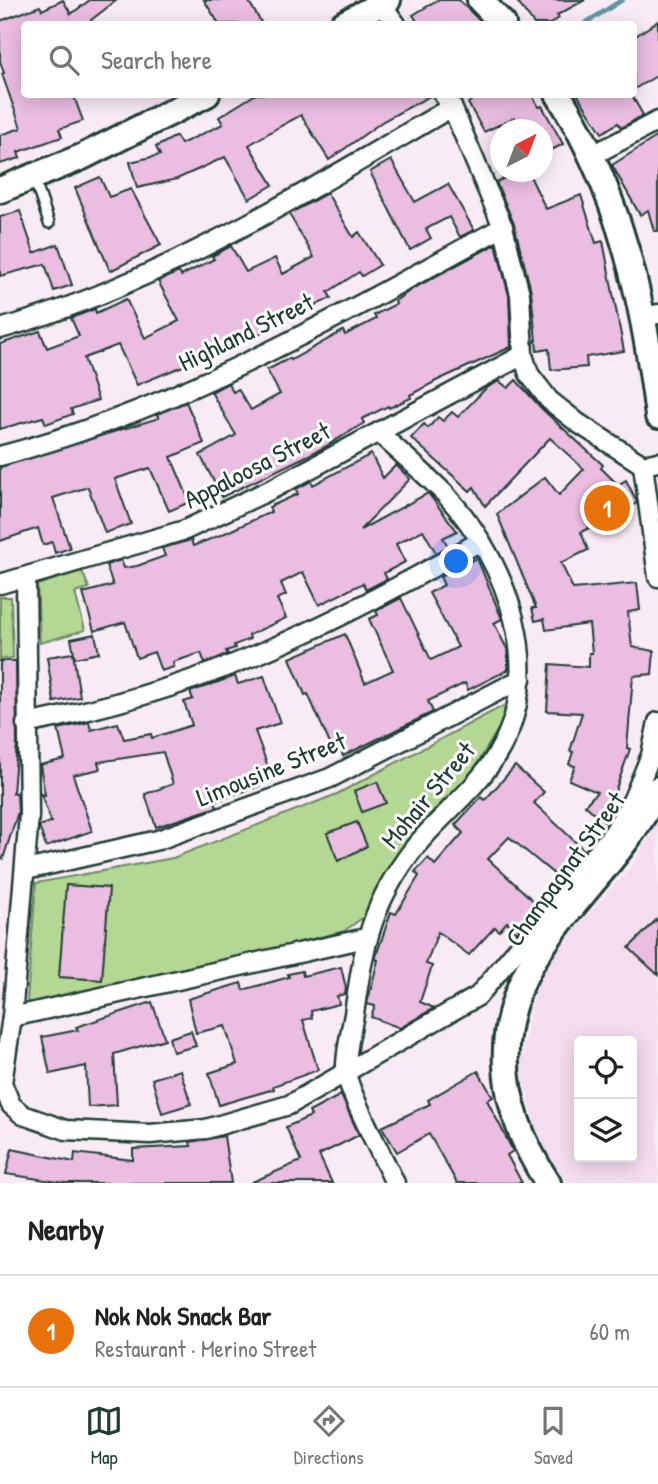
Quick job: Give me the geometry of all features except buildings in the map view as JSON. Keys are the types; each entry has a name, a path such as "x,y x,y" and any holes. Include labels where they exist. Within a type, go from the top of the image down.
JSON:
{"street":[{"path":"480,0 500,21"},
{"path":"349,21 385,2 394,21"},
{"path":"0,190 34,178 199,98"},
{"path":"560,98 593,155 651,316 658,416"},
{"path":"0,329 72,307 195,249 322,182 448,101 503,227 520,294 523,355 529,374 549,400 578,424 650,464 658,577"},
{"path":"593,155 658,121"},
{"name":"Highland Street","path":"0,456 91,430 220,378 503,227"},
{"name":"Appaloosa Street","path":"0,583 26,578 185,530 379,433 523,355"},
{"name":"Mohair Street","path":"346,1073 366,937 393,879 416,846 476,783 497,755 517,713 522,657 512,608 479,542 445,495 379,433"},
{"path":"26,724 92,711 250,657 408,581 479,542"},
{"path":"26,578 29,815 12,1017 2,1083 5,1094 23,1115 65,1130 150,1134 206,1129 289,1105 478,996 614,832 633,799 651,755 658,722"},
{"name":"Limousine Street","path":"26,870 158,840 330,778 520,679"},
{"name":"Champagnat Street","path":"548,1183 522,1139 508,1094 506,1052 517,1000 530,966 541,949 624,845 658,789"},
{"path":"12,1017 366,937"},
{"path":"346,1073 395,1183"}],"lane":[{"path":"34,178 49,223"}],"shaded area":[{"path":"658,820 658,1183 568,1183 540,1144 520,1064 540,969 636,861"}],"green space":[{"path":"82,571 89,588 75,593 85,630 40,643 37,585"},
{"path":"0,597 11,597 13,658 0,659"},
{"path":"503,706 506,716 468,779 403,846 365,916 344,931 39,1009 27,1001 36,883 173,858 337,794"}],"waterway":[{"path":"589,21 622,0"}],"place":[{"name":"Nok Nok Snack Bar","path":"607,508"}]}
